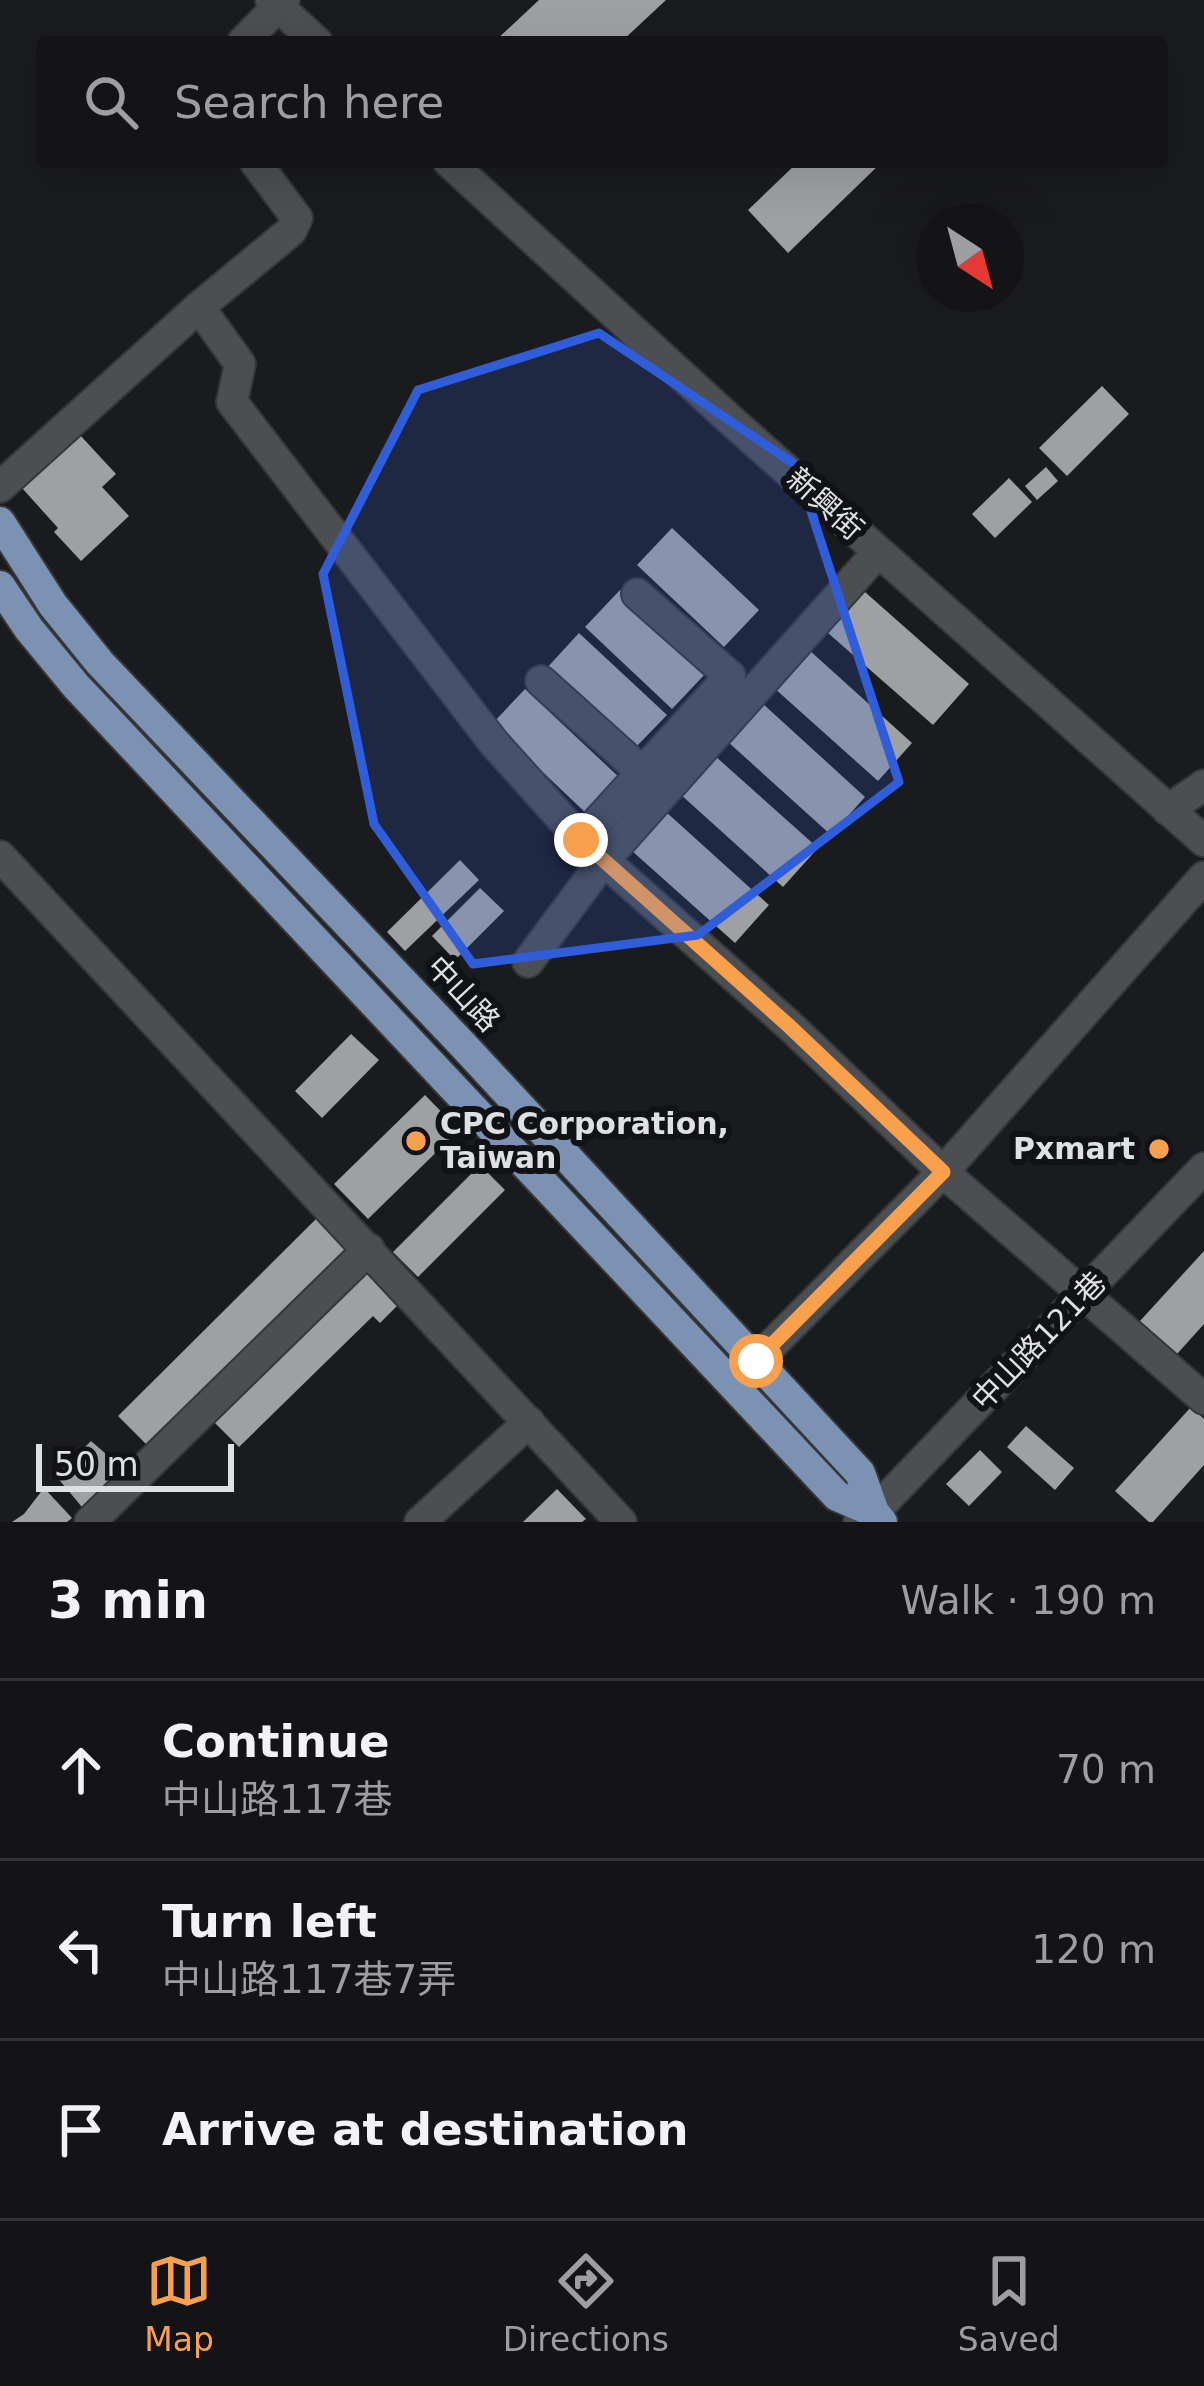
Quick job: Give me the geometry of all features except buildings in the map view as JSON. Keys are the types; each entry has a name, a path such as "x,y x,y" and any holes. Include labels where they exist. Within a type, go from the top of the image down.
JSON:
{"main road":[{"name":"中山路","path":"0,522 53,604 100,663 860,1473 872,1519"},
{"path":"0,586 76,686 837,1496 872,1519"},
{"path":"436,1067 462,1044"}],"street":[{"path":"248,36 278,2 311,36"},
{"path":"0,488 199,307 291,231 297,218 260,168"},
{"name":"新興街","path":"456,168 1204,842"},
{"path":"199,307 240,364 232,401 494,742 593,850 943,1172 1204,1399"},
{"path":"593,850 878,552"},
{"path":"528,962 642,772 730,676 637,593"},
{"path":"541,681 642,772"},
{"path":"1168,810 1204,785"},
{"path":"0,856 621,1522"},
{"path":"756,1361 943,1172 1204,877"},
{"name":"中山路121巷","path":"872,1519 1204,1168"},
{"path":"90,1522 369,1250"},
{"path":"420,1522 530,1422"}],"highlighted area":[{"path":"599,333 796,465 899,782 698,935 473,964 374,824 323,574 418,390"}],"place":[{"name":"CPC Corporation, Taiwan","path":"416,1141"},
{"name":"Pxmart","path":"1159,1149"}],"route":[{"path":"581,840 943,1172 756,1361"}]}
